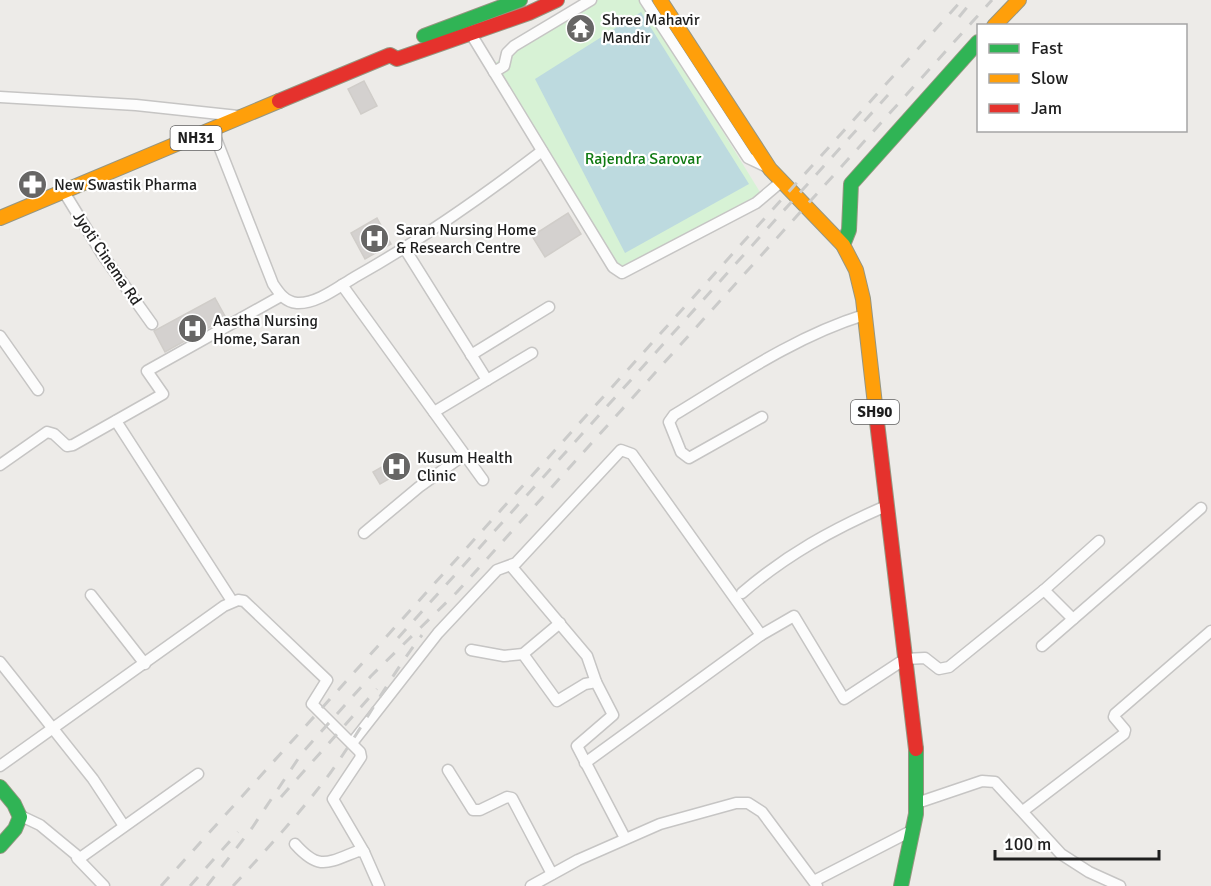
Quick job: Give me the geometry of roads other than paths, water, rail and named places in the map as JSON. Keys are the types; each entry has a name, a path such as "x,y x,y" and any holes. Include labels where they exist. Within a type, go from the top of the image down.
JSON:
{"main road":[{"name":"NH31","path":"390,56 393,48 520,0"},
{"name":"NH31","path":"0,218 390,56 397,59 471,34 557,0"},
{"name":"SH90","path":"660,0 770,168 843,245 856,270 864,315 917,759 913,830 901,886"},
{"path":"996,24 1019,0"},
{"path":"843,245 851,224 847,197 851,184 977,43"},
{"path":"0,788 20,810 21,816 13,833 0,846"}],"street":[{"path":"494,72 504,66 507,53 514,46 591,0"},
{"path":"645,0 748,158 770,168"},
{"path":"471,34 613,267 622,273 756,203 782,181"},
{"path":"0,97 136,105 244,117"},
{"path":"213,131 273,284 281,296 295,303 308,302 405,249 470,207 542,151"},
{"name":"Jyoti Cinema Rd","path":"64,192 152,324"},
{"path":"405,249 487,380"},
{"path":"342,285 483,480"},
{"path":"0,465 47,432 54,434 69,446 163,394 147,371 281,296"},
{"path":"471,355 549,307"},
{"path":"762,417 689,458 681,452 669,422 674,415 802,341 837,324 864,315"},
{"path":"0,336 38,390"},
{"path":"434,412 532,353"},
{"path":"116,421 232,601"},
{"path":"352,743 438,633 497,570 511,566 616,453 627,450 761,635"},
{"path":"364,533 419,487 464,455"},
{"path":"742,592 805,546 835,529 886,506"},
{"path":"1042,646 1201,508"},
{"path":"585,763 761,635 794,616 844,699 905,659 921,658 939,669 949,667 1044,590 1099,541"},
{"path":"511,566 587,656 596,682 613,715 577,744 625,838"},
{"path":"1044,590 1073,619"},
{"path":"91,595 145,664"},
{"path":"0,766 232,601 238,600 250,604 327,680 312,704 352,743 361,757 333,799 364,852 379,886"},
{"path":"471,650 504,656 523,654 560,623"},
{"path":"1023,811 1124,734 1125,730 1114,717 1115,714 1211,631"},
{"path":"523,654 557,701 585,684 596,682"},
{"path":"0,662 93,778 124,826"},
{"path":"448,770 473,810 480,810 507,796 512,798 552,874"},
{"path":"77,858 83,857 198,774"},
{"path":"916,803 990,780 1000,785 1061,854 1089,872 1120,886"},
{"path":"531,886 625,838 660,824 736,803 748,803 762,812 815,884 913,830"},
{"path":"21,816 40,825 104,886"},
{"path":"295,844 313,861 324,864 358,851 364,852"}],"water":[{"name":"Rajendra Sarovar","path":"641,12 749,184 625,253 535,79"}],"railway":[{"path":"161,886 962,0"},
{"path":"959,17 973,0"},
{"path":"207,886 252,828 302,753 371,676 457,592 992,0"},
{"path":"398,638 888,95"},
{"path":"233,886 296,816 331,772 422,635"},
{"path":"281,797 377,689"},
{"path":"190,886 238,832"}],"place":[{"name":"Shree Mahavir Mandir","path":"581,28"},
{"name":"New Swastik Pharma","path":"33,184"},
{"name":"Saran Nursing Home & Research Centre","path":"375,238"},
{"name":"Aastha Nursing Home, Saran","path":"192,329"},
{"name":"Kusum Health Clinic","path":"396,466"}]}
